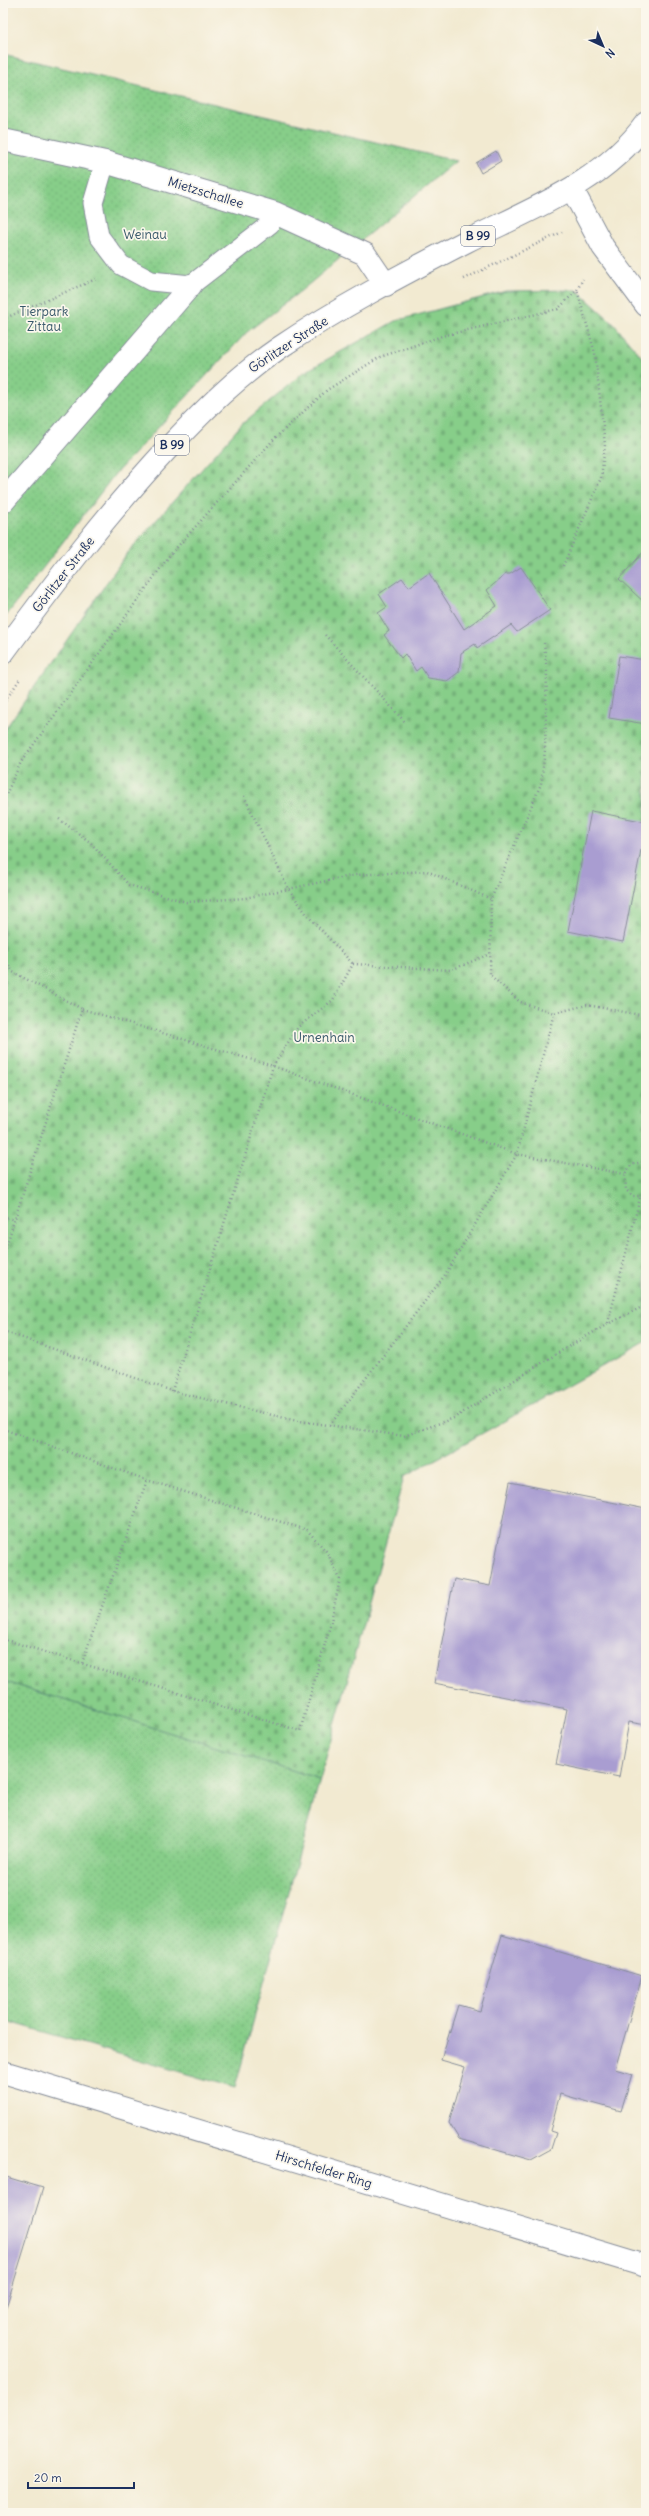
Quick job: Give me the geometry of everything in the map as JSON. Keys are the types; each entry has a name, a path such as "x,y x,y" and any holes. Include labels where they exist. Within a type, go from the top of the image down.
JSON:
{"street":[{"name":"Görlitzer Straße","path":"3,653 63,570 144,474 214,400 246,371 319,322 466,242 572,189 604,167 635,138 646,123"},
{"name":"Mietzschallee","path":"3,140 105,162 275,213 365,254 386,286"},
{"path":"572,189 603,247 646,305"},
{"path":"3,502 191,285"},
{"name":"Hirschfelder Ring","path":"3,2072 646,2266"}],"lane":[{"path":"105,162 93,203 99,236 121,265 151,281 191,285 270,224 275,213"}],"path":[{"path":"3,320 83,286 121,265"},
{"path":"459,281 494,266"},
{"path":"3,801 21,762 170,555 275,438 328,390 380,357 442,336 558,309 578,290 583,279"},
{"path":"563,566 601,478 605,445 595,353 578,290"},
{"path":"325,635 405,722"},
{"path":"544,642 547,672 545,750 541,784 491,899 490,975 520,1002 554,1014 587,1005 646,1016"},
{"path":"3,704 21,677"},
{"path":"244,796 288,888 308,916 354,964 451,970 490,954"},
{"path":"59,819 90,842 129,885 186,902 245,898 355,875 427,871 491,899"},
{"path":"3,954 13,972 82,1009 273,1066 516,1154 625,1174"},
{"path":"172,1391 273,1066 298,1027 333,1000 354,964"},
{"path":"3,1256 82,1009"},
{"path":"330,1425 445,1275 516,1154 554,1014"},
{"path":"646,1161 631,1165 625,1174 626,1190 640,1198 646,1196"},
{"path":"608,1324 640,1198"},
{"path":"3,1216 14,1220"},
{"path":"3,1331 172,1391 293,1420 404,1436 447,1421 608,1324 646,1306"},
{"path":"3,1429 147,1480 307,1530 327,1552 340,1579 330,1626 300,1731 3,1639"},
{"path":"82,1663 147,1480"}],"green space":[{"name":"Weinau","path":"3,54 456,161 302,290 247,332 115,474 3,620"},
{"name":"Urnenhain","path":"577,290 612,322 646,362 646,1342 404,1477 320,1779 3,1681 3,732 128,552 242,424 303,373 395,321 506,291"},
{"path":"3,1681 320,1779 235,2088 3,2020"}],"building":[{"path":"496,151 501,161 481,173 476,163"},
{"path":"646,549 646,604 619,579"},
{"path":"521,567 550,610 517,632 511,625 477,648 475,644 461,653 459,672 447,681 428,678 421,667 416,671 405,654 401,658 384,635 389,631 378,613 387,607 379,594 402,578 409,587 429,573 464,629 497,606 487,590 506,574 510,574"},
{"path":"619,656 646,660 646,724 609,718"},
{"path":"591,811 646,822 646,851 641,850 623,942 568,931"},
{"path":"510,1482 646,1509 646,1725 629,1722 619,1777 556,1764 567,1709 434,1683 454,1579 490,1586"},
{"path":"502,1935 642,1976 615,2069 632,2074 621,2111 560,2094 550,2131 556,2133 551,2149 531,2160 459,2139 449,2123 465,2067 441,2060 458,2005 480,2011"},
{"path":"3,2176 43,2188 3,2317"}],"park label":[{"name":"Tierpark Zittau","path":"44,318"}]}
